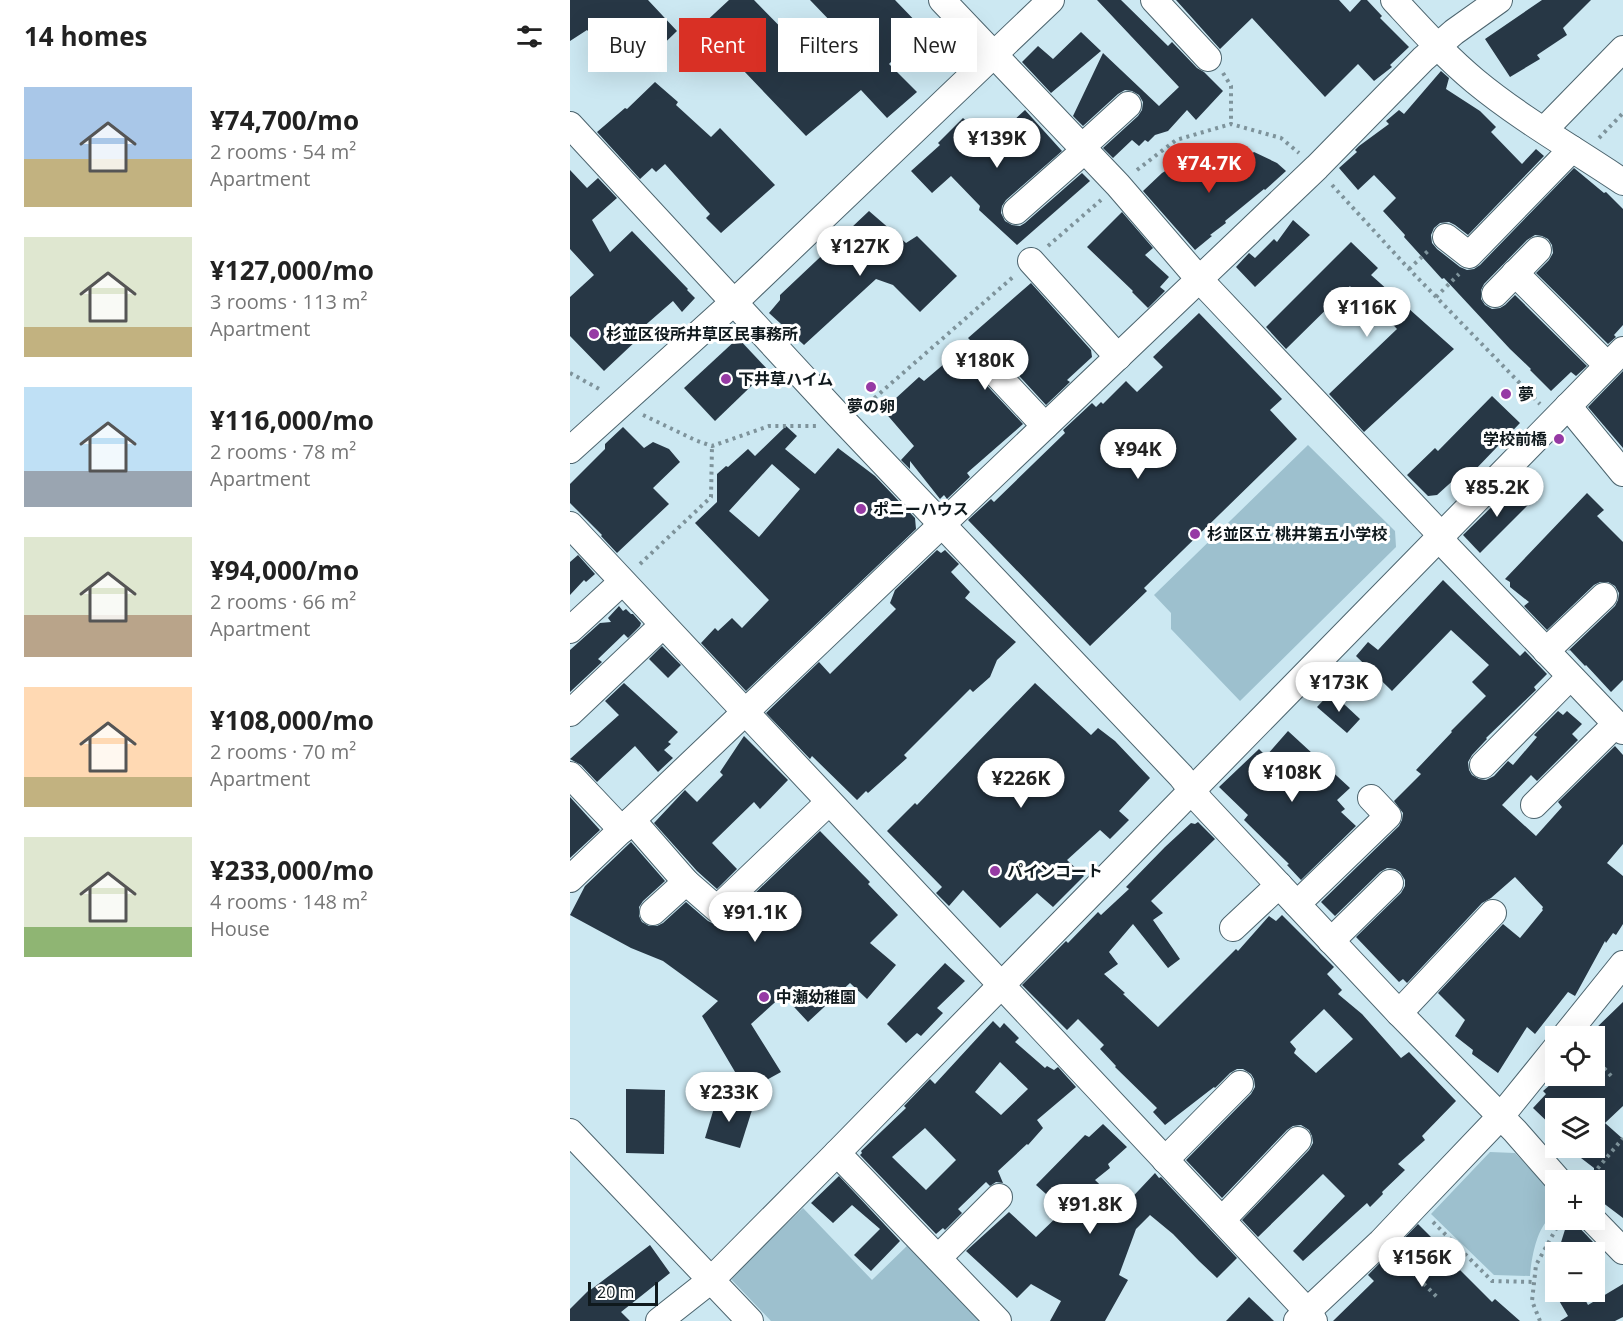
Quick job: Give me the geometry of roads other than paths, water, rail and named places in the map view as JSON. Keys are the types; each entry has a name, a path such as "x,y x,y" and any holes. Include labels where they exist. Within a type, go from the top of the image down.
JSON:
{"street":[{"path":"942,0 1118,185 1199,279 1441,535 1447,547 1570,677 1618,720 1534,805"},
{"path":"570,450 734,302 1051,0"},
{"path":"1154,0 1208,58"},
{"path":"1394,0 1437,46 1475,81 1515,111 1623,182"},
{"path":"570,879 1317,167 1437,46 1499,0"},
{"path":"1544,130 1623,49"},
{"path":"1016,211 1128,105"},
{"path":"570,125 838,415 1181,776 1201,802 1399,1013 1501,1116 1549,1170"},
{"path":"1446,237 1469,255 1577,152"},
{"path":"1495,294 1538,250"},
{"path":"1031,261 1118,357"},
{"path":"659,1321 711,1280 837,1153 1615,357 1515,273"},
{"path":"988,365 1045,426"},
{"path":"1568,406 1623,473"},
{"path":"570,525 1222,1220 1306,1318 1501,1116 1545,1062"},
{"path":"570,630 622,582"},
{"path":"1546,651 1604,596"},
{"path":"570,713 663,625"},
{"path":"1483,765 1570,677"},
{"path":"570,775 717,909 829,802"},
{"path":"1297,904 1380,807"},
{"path":"653,912 686,882"},
{"path":"1331,941 1390,883"},
{"path":"1233,928 1279,885"},
{"path":"1399,1013 1493,913"},
{"path":"1572,1026 1623,964"},
{"path":"1165,1160 1240,1084"},
{"path":"570,1132 750,1321"},
{"path":"1222,1220 1298,1140"},
{"path":"837,1153 998,1321"},
{"path":"938,1258 999,1197"},
{"path":"1603,1230 1623,1251"}],"place":[{"name":"杉並区役所井草区民事務所","path":"594,334"},
{"name":"下井草ハイム","path":"726,379"},
{"name":"夢の卵","path":"871,387"},
{"name":"夢","path":"1506,394"},
{"name":"学校前橋","path":"1559,439"},
{"name":"ポニーハウス","path":"861,509"},
{"name":"杉並区立 桃井第五小学校","path":"1195,534"},
{"name":"パインコート","path":"995,871"},
{"name":"中瀬幼稚園","path":"764,997"}]}
